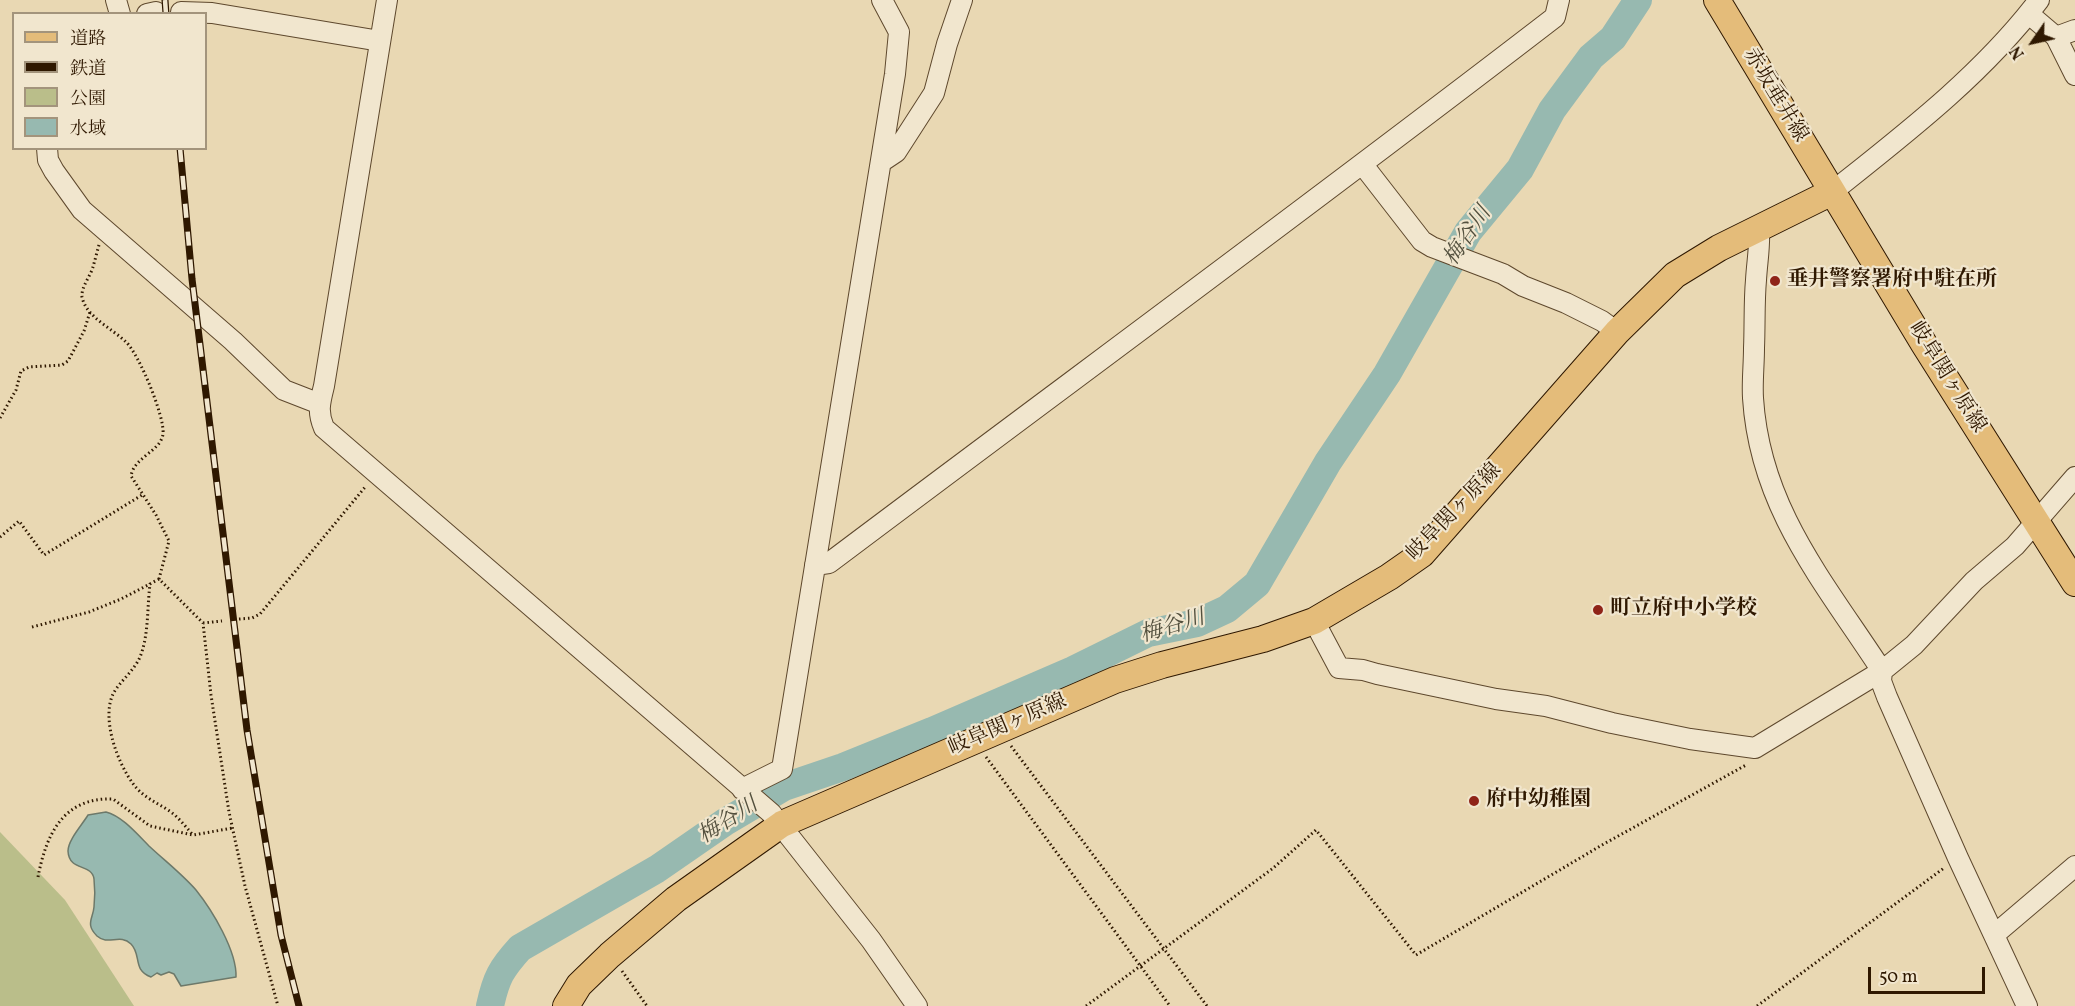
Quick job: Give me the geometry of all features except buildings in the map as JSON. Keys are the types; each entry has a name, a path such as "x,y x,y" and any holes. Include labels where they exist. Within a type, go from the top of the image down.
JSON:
{"main road":[{"name":"赤坂垂井線","path":"1717,0 1832,192"},
{"name":"岐阜関ヶ原線","path":"566,1006 579,985 610,955 676,898 776,818 974,741 1115,680 1162,665 1263,639 1314,621 1389,577 1422,554 1617,333 1675,274 1719,248 1832,192 2075,583"}],"street":[{"path":"387,0 320,404 319,415 324,428 776,818 871,940 917,1006"},
{"path":"745,791 782,769 895,74 899,32 882,0"},
{"path":"881,162 897,152 934,93 946,44 962,0"},
{"path":"815,565 830,563 1155,318 1363,165 1555,16 1558,0"},
{"path":"1832,192 1958,87 2006,40 2034,7 2066,34 2075,75"},
{"path":"207,13 380,41"},
{"path":"47,150 48,160 54,171 82,210 233,341 284,390 320,404"},
{"path":"1363,165 1422,240 1432,247 1503,274 1524,286 1566,303 1602,321 1617,333"},
{"path":"1759,230 1753,398 1757,432 1767,474 1790,530 1818,577 1882,671 1881,681 1887,697 2027,1006"},
{"path":"1314,621 1339,668 1363,670 1496,699 1546,706 1612,723 1690,739 1755,748 1882,671 1914,645 1974,581 2015,546 2075,477"},
{"path":"1994,935 2075,866"}],"path":[{"path":"32,627 90,612 159,579 169,541 156,515 131,476 133,468 161,442 164,432 146,374 128,344 90,312 82,296 93,268 99,242 108,232"},
{"path":"0,417 16,390 21,371 29,367 62,365 68,361 84,331 90,312"},
{"path":"239,619 252,618 260,614 377,473"},
{"path":"0,537 19,521 44,555 142,495"},
{"path":"159,579 203,623 218,739 233,828 245,886 278,1006"},
{"path":"150,584 142,648 135,666 113,694 109,726 124,771 135,787 143,796 171,812 193,835"},
{"path":"203,623 222,621"},
{"path":"998,730 1207,1006"},
{"path":"974,741 1170,1006"},
{"path":"1086,1006 1272,869 1316,830 1416,955 1602,845 1749,763 1755,748"},
{"path":"38,877 44,847 66,813 92,802 113,800 150,826 193,835 233,828"},
{"path":"1757,1006 1958,858"},
{"path":"610,955 647,1006"}],"green space":[{"path":"0,832 65,900 134,1006 0,1006"}],"water":[{"path":"106,812 118,817 129,826 196,890 216,919 228,943 236,977 181,986 174,974 169,972 161,975 157,973 151,977 141,970 131,944 123,940 101,939 93,932 91,922 94,879 89,871 72,862 68,851 73,837 88,815"}],"waterway":[{"name":"梅谷川","path":"490,1006 500,974 520,948 657,869 725,822 784,787 843,767 932,731 1073,670 1148,633 1197,623 1227,609 1257,584 1328,462 1387,374 1468,232 1520,169 1552,110 1591,57 1613,38 1638,0"}],"railway":[{"path":"165,0 166,12"},
{"path":"180,150 192,279 247,730 281,935 299,1006"}],"place":[{"name":"垂井警察署府中駐在所","path":"1775,281"},
{"name":"町立府中小学校","path":"1598,610"},
{"name":"府中幼稚園","path":"1474,801"}]}
